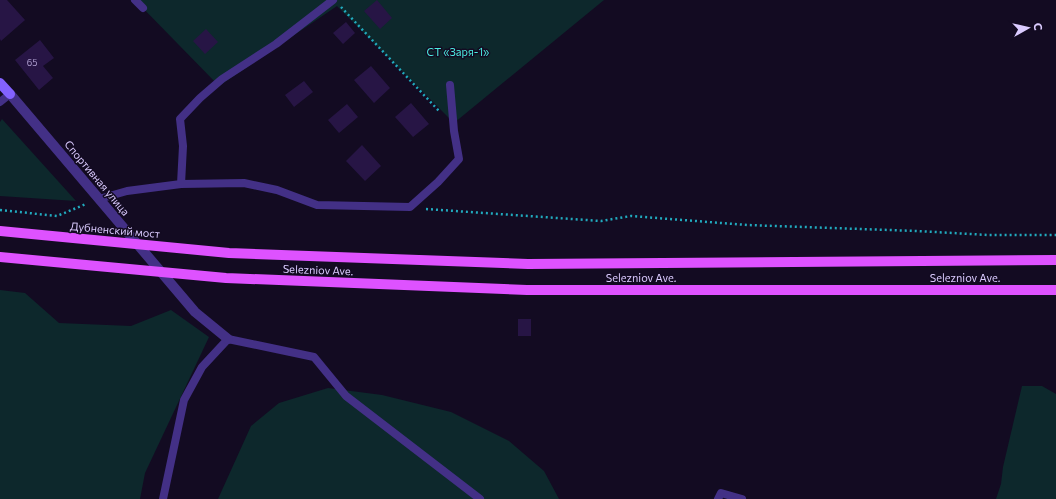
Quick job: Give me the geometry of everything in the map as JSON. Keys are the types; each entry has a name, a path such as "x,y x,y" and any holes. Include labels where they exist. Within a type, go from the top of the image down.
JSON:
{"main road":[{"name":"Дубненский мост","path":"0,231 229,252"},
{"name":"Selezniov Ave.","path":"229,252 528,264 1056,260"},
{"name":"Selezniov Ave.","path":"0,256 226,278 527,290 1056,290"}],"street":[{"name":"Спортивная улица","path":"0,83 195,312 228,339"}],"lane":[{"path":"135,0 143,8"},
{"path":"181,184 183,146 180,119 200,98 222,79 336,3"},
{"path":"99,199 127,191 181,184 244,183 277,190 317,205 410,207 438,182 459,159 453,126 450,85"},
{"path":"0,102 10,94"},
{"path":"163,499 184,400 202,367 228,339 314,356 346,396 480,499"},
{"path":"718,499 721,493 742,499"}],"path":[{"path":"336,3 453,126"},
{"path":"0,210 57,216 99,199"},
{"path":"410,207 601,221 631,216 747,225 988,235 1056,235"}],"green space":[{"name":"СТ «Заря-1»","path":"135,0 604,0 454,123 337,6 219,86"},
{"path":"2,119 76,201 0,196 0,122"},
{"path":"0,290 25,293 59,323 131,326 171,310 209,337 145,473 140,499 0,499"},
{"path":"1022,386 1042,386 1056,394 1056,499 996,499 1001,484 1003,467"},
{"path":"328,388 382,395 451,412 509,441 544,471 559,499 218,499 251,426 279,403"}],"building":[{"path":"0,0 7,0 25,20 1,41 0,39"},
{"path":"377,0 392,18 380,29 364,11"},
{"path":"346,22 355,33 343,44 333,33"},
{"path":"206,29 218,42 205,54 193,41"},
{"path":"40,40 54,58 43,66 53,78 39,90 15,60"},
{"path":"371,66 390,88 374,103 354,80"},
{"path":"304,81 313,92 294,107 285,95"},
{"path":"411,103 429,124 413,137 395,117"},
{"path":"347,104 358,117 339,133 328,120"},
{"path":"362,145 381,166 365,181 346,161"},
{"path":"518,319 531,319 531,336 518,336"}]}
